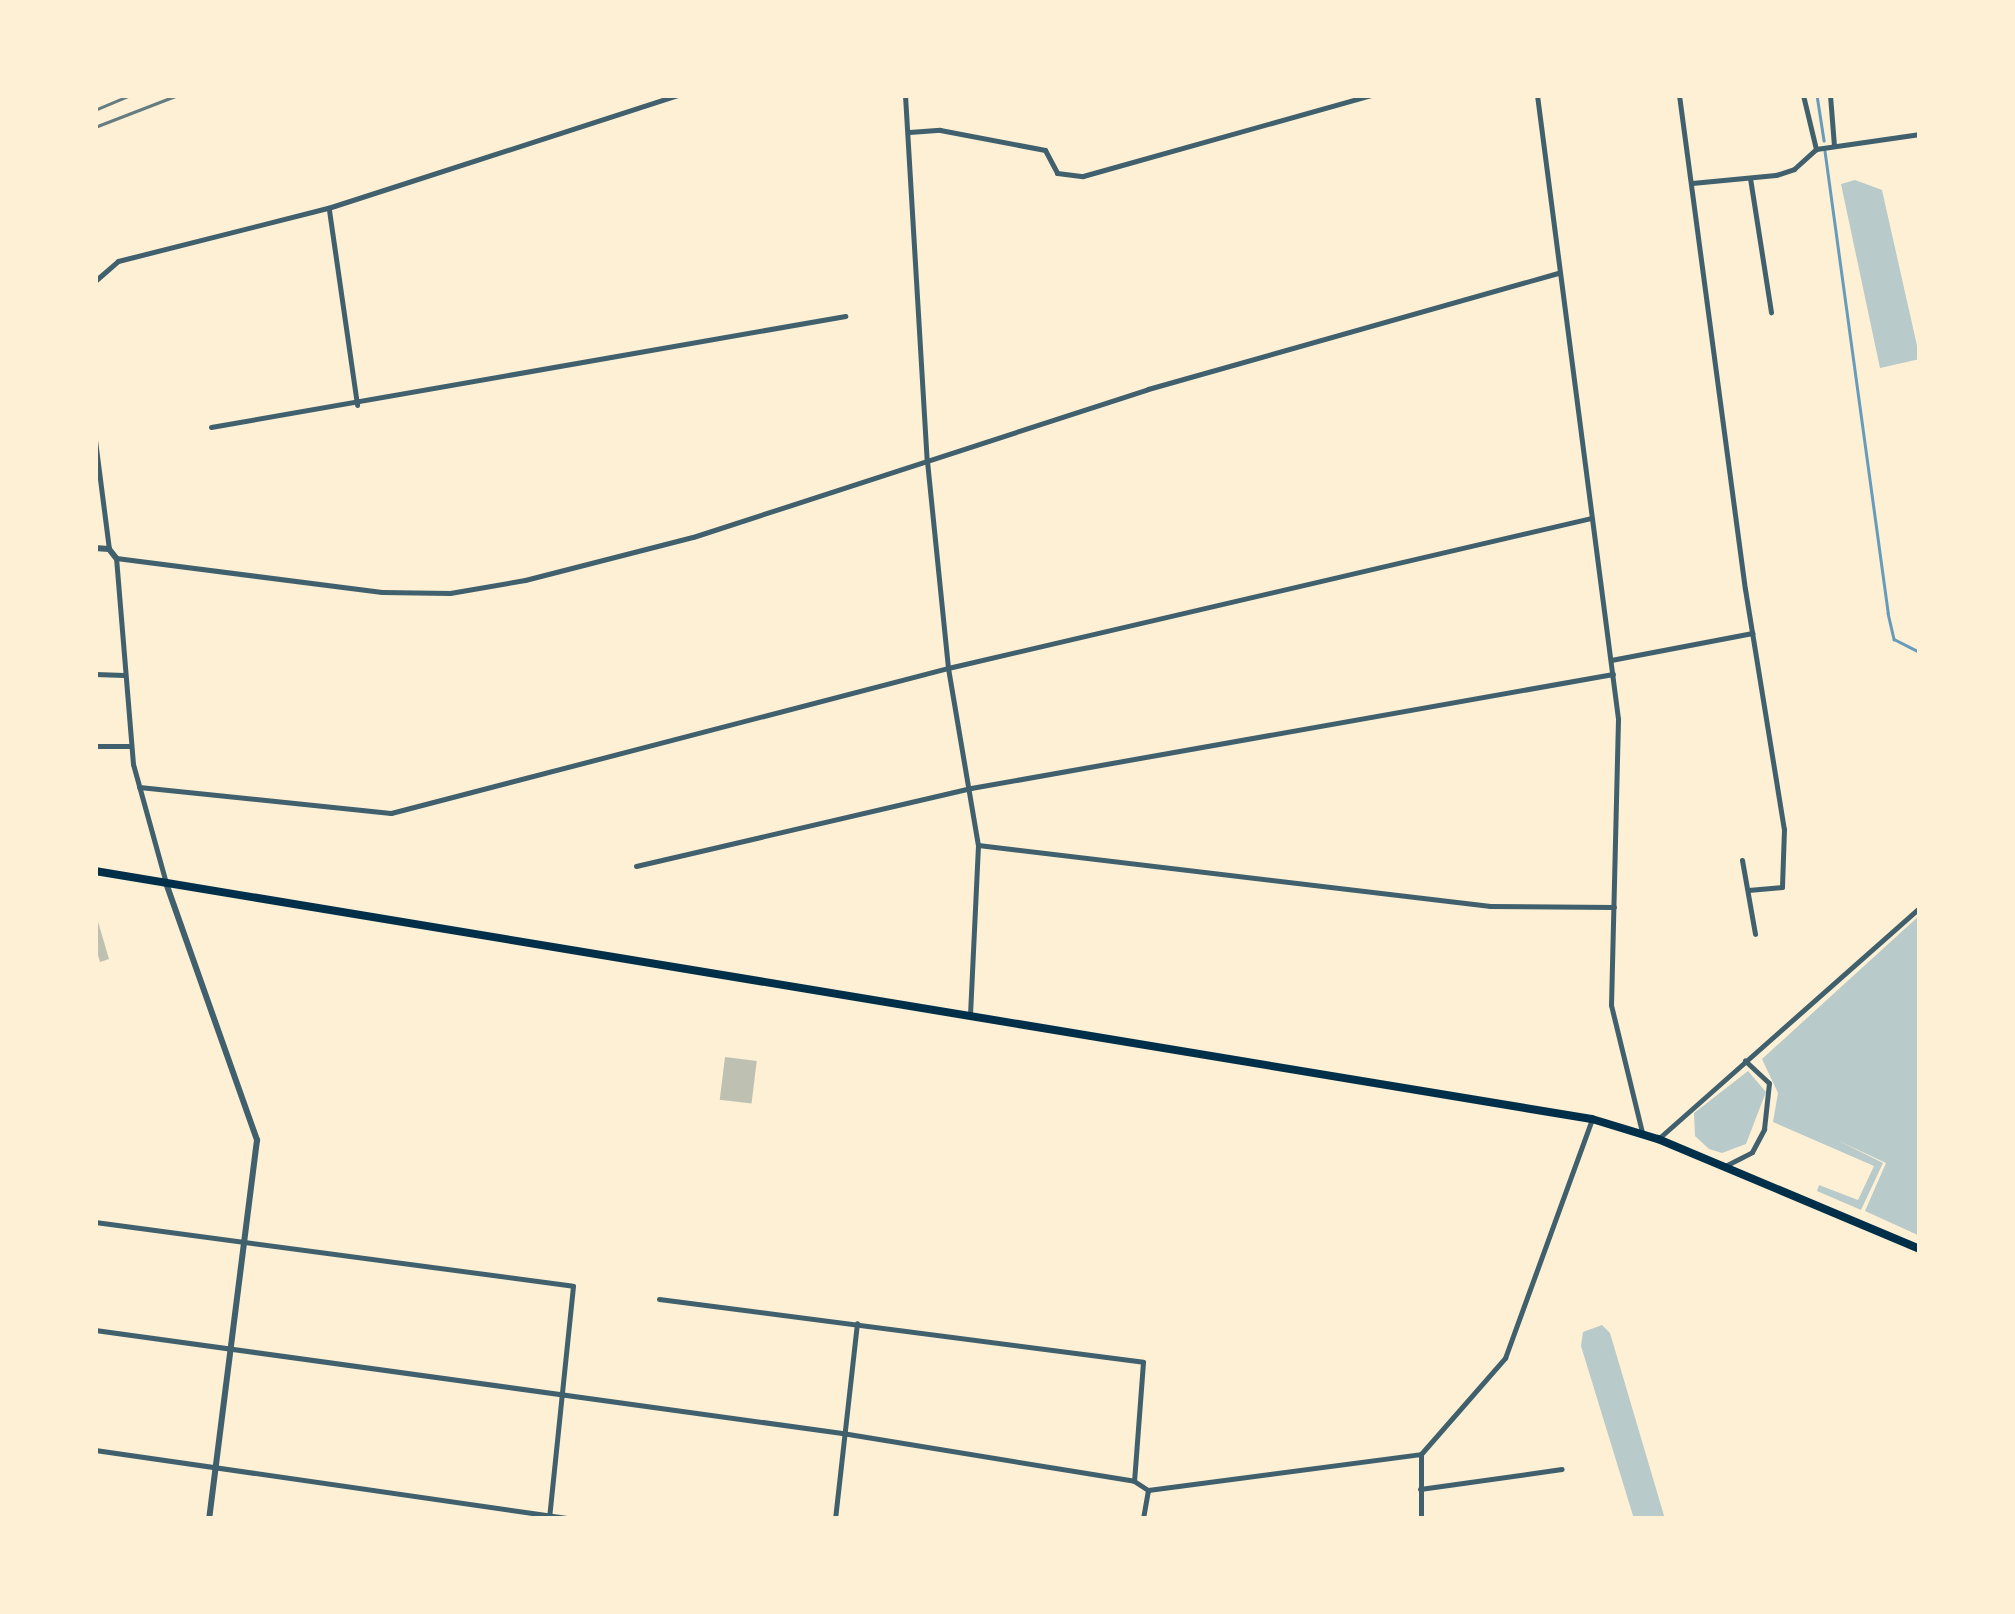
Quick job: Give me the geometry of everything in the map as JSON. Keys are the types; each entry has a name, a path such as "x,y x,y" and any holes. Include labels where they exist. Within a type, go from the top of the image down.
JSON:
{"main road":[{"path":"95,871 1592,1119 1658,1139 1920,1248"}],"street":[{"path":"97,277 118,261 328,208 678,95"},
{"path":"905,95 927,461 948,668 972,788 978,845 970,1015"},
{"path":"909,132 940,130 1045,150 1056,173 1084,176 1371,95"},
{"path":"1537,95 1612,674 1611,1005 1643,1135"},
{"path":"1679,95 1752,634 1784,828 1782,886 1748,890"},
{"path":"1803,95 1816,149"},
{"path":"1830,95 1834,146"},
{"path":"1692,183 1794,170 1816,149 1920,134"},
{"path":"1750,178 1770,312"},
{"path":"328,208 356,405"},
{"path":"116,558 382,592 450,593 692,537 1148,389 1558,274"},
{"path":"211,427 356,405 845,316"},
{"path":"95,440 109,549 116,558 124,675 140,787 166,883 257,1140 249,1238 209,1519"},
{"path":"140,787 391,814 948,668 1592,518"},
{"path":"95,548 109,549"},
{"path":"1610,660 1752,634"},
{"path":"95,674 124,675"},
{"path":"636,866 972,788 1612,674"},
{"path":"95,746 132,746"},
{"path":"978,845 1490,906 1614,906"},
{"path":"1742,860 1754,934"},
{"path":"1658,1139 1920,907"},
{"path":"1725,1166 1752,1152 1766,1118 1769,1082 1745,1061"},
{"path":"1420,1519 1421,1454 1505,1358 1592,1119"},
{"path":"95,1222 249,1238 573,1286 549,1518"},
{"path":"659,1299 1143,1362 1134,1481"},
{"path":"834,1519 857,1323"},
{"path":"95,1330 842,1433 1134,1481 1148,1490 1421,1454"},
{"path":"95,1450 218,1464 572,1519"},
{"path":"1420,1489 1562,1470"},
{"path":"1143,1519 1148,1490"}],"shaded area":[{"path":"1855,180 1882,190 1920,359 1880,368 1841,184"},
{"path":"1920,915 1920,1236 1865,1211 1886,1163 1837,1140 1883,1163 1861,1210 1817,1191 1819,1185 1858,1200 1874,1166 1773,1122 1778,1093 1762,1059"},
{"path":"1748,1071 1766,1092 1746,1144 1722,1153 1709,1149 1695,1136 1694,1113"},
{"path":"1602,1325 1610,1333 1665,1519 1634,1519 1581,1346 1583,1332"}],"building":[{"path":"96,915 109,959 100,962 95,944"},
{"path":"725,1057 757,1061 752,1104 720,1100"}],"waterway":[{"path":"1817,95 1824,140"},
{"path":"1825,151 1888,613 1894,639 1920,652"}],"railway":[{"path":"95,110 131,95"},
{"path":"95,127 178,95"}]}
